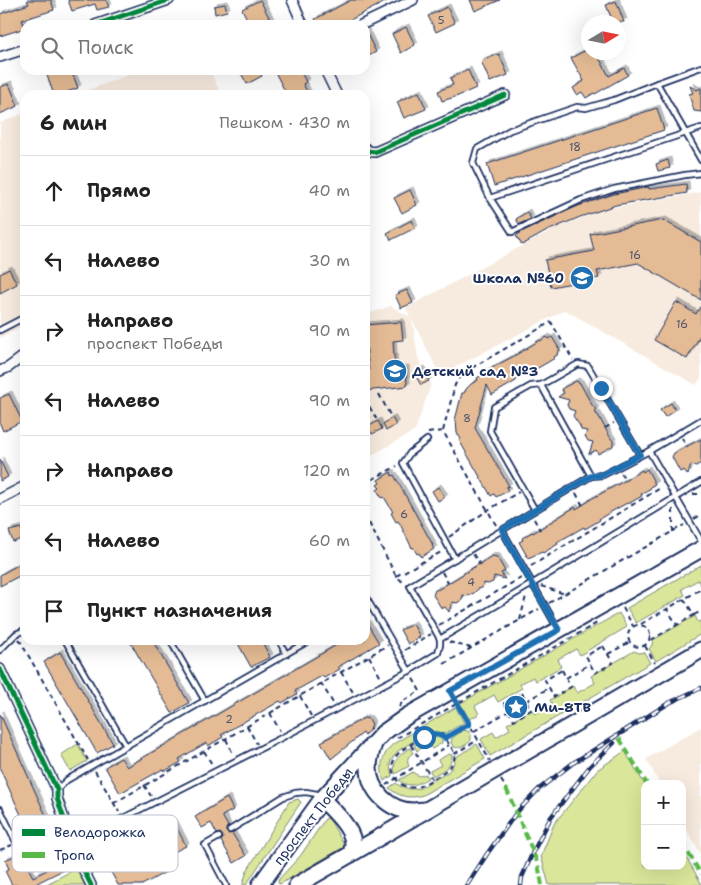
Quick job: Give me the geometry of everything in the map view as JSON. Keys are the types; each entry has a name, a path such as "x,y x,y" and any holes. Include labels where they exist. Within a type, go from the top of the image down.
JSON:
{"main road":[{"name":"проспект Победы","path":"260,885 322,799 389,737 407,716 454,698 559,630 701,549"},
{"path":"296,885 701,650"},
{"path":"389,737 375,744 370,756 369,769 372,782 378,794 388,803 400,809 426,810"},
{"path":"322,799 336,813 349,833 353,841 351,854"}],"street":[{"path":"110,20 169,0"},
{"path":"292,0 301,20"},
{"path":"370,21 413,0"},
{"path":"0,57 20,51"},
{"path":"327,75 335,90"},
{"path":"370,151 375,152 505,95"},
{"path":"0,371 20,359"},
{"path":"0,499 20,489"},
{"path":"0,669 57,790 57,798 63,815"},
{"path":"84,872 91,885"}],"lane":[{"path":"701,67 614,100 586,108 577,107 510,130 477,149 473,163 490,198 512,232 581,200 614,189 685,175 701,174"},
{"path":"657,83 701,160"},
{"path":"490,198 701,128"},
{"path":"0,322 2,330 20,320"},
{"path":"533,512 490,431 494,407 531,386 541,385 578,364 588,366 640,455"},
{"path":"541,385 591,476"},
{"path":"129,815 337,709 409,671 438,653 440,638 410,586 591,476 602,475 618,467 701,420"},
{"path":"427,440 410,453 403,463 455,559"},
{"path":"648,451 701,541"},
{"path":"440,638 701,482"},
{"path":"502,530 559,630"},
{"path":"371,606 409,671"},
{"path":"0,650 20,632"},
{"path":"69,645 126,746"},
{"path":"173,645 205,701"},
{"path":"282,645 286,654"},
{"path":"57,790 67,780 301,645"},
{"path":"230,830 283,797 306,792 317,794 322,799"},
{"path":"0,809 12,834"},
{"path":"218,837 205,845 226,885"}],"path":[{"path":"379,394 391,417"},
{"path":"370,408 377,420"},
{"path":"605,428 619,420"},
{"path":"427,440 428,433 443,431"},
{"path":"680,433 687,447"},
{"path":"370,481 403,463"},
{"path":"618,467 626,481"},
{"path":"398,654 431,634 437,626 668,484"},
{"path":"573,488 583,506"},
{"path":"445,540 458,529 523,490"},
{"path":"672,532 673,506 676,497"},
{"path":"533,512 540,530"},
{"path":"444,664 701,515"},
{"path":"370,525 396,576 403,583 410,586"},
{"path":"396,576 449,548"},
{"path":"471,549 480,565"},
{"path":"440,568 448,583"},
{"path":"701,589 640,624 633,626 628,635 630,642 638,647 644,646 701,611"},
{"path":"684,598 694,615"},
{"path":"622,608 633,626"},
{"path":"667,609 677,625"},
{"path":"389,737 454,698 598,622"},
{"path":"640,624 650,630 650,641"},
{"path":"16,634 20,641"},
{"path":"440,638 471,648"},
{"path":"114,803 392,642"},
{"path":"608,654 630,642"},
{"path":"22,645 121,815"},
{"path":"603,646 612,663 595,673 590,664 586,656 603,646"},
{"path":"644,646 655,664"},
{"path":"368,656 384,684"},
{"path":"566,678 590,664"},
{"path":"562,670 572,687 554,697 549,688 545,680 562,670"},
{"path":"395,711 403,701 420,691 409,671"},
{"path":"341,672 356,699"},
{"path":"321,684 337,709"},
{"path":"526,701 549,688"},
{"path":"522,693 526,701 531,710 514,720 504,703 522,693"},
{"path":"300,696 314,721"},
{"path":"454,698 490,760"},
{"path":"474,732 509,711"},
{"path":"270,713 283,737"},
{"path":"445,738 469,724"},
{"path":"247,726 260,749"},
{"path":"430,734 436,734 445,738 454,754 451,767 417,786 405,786 395,778 392,767 393,761 401,751 430,734"},
{"path":"226,739 237,761"},
{"path":"454,754 478,740"},
{"path":"411,745 432,779"},
{"path":"388,790 384,784 449,745"},
{"path":"204,751 216,771"},
{"path":"144,786 154,802"},
{"path":"0,850 12,846"}],"shaded area":[{"path":"128,75 212,75 219,90 88,90"},
{"path":"20,115 20,327 0,338 0,123"},
{"name":"Школа №60","path":"701,192 701,378 696,385 565,310 440,375 412,319 418,358 431,384 415,431 370,456 370,313 391,306 410,317 406,308 556,228 601,210"},
{"path":"701,727 701,855 686,829 686,780 658,780 646,759"}],"green space":[{"path":"701,565 701,585 698,580 682,589 685,595 636,623 627,608"},
{"path":"619,613 627,627 580,655 576,649 558,659 561,667 536,681 533,677 520,684 522,688 498,702 494,695 475,706 479,714 468,720 459,704"},
{"path":"695,616 698,622 701,621 701,634 656,661 649,649 653,640"},
{"path":"634,651 644,652 650,663 490,756 481,739 493,732 496,737 510,729 507,724 532,710 535,714 552,704 550,700 573,686 577,693 595,683 591,676"},
{"path":"456,707 464,723 444,734 426,733 398,751 391,760 392,776 384,781 382,761 386,752 393,744"},
{"path":"463,730 471,734 471,740 463,746 454,747 451,743 452,738"},
{"path":"432,736 440,737 442,743 432,749 428,744 417,751 414,745"},
{"path":"78,744 87,761 70,771 61,755"},
{"path":"477,744 485,759 423,795 405,796 389,788 396,783 410,789 420,788 448,772 456,757"},
{"path":"410,748 413,753 408,758 409,766 395,774 394,769 397,759"},
{"path":"625,751 642,780 641,870 686,870 686,857 701,885 549,885 541,856 554,824 597,770"},
{"path":"449,754 452,755 452,759 448,766 433,776 430,771 441,765 438,760"},
{"path":"413,772 420,776 426,774 428,778 417,784 410,785 399,780"},
{"path":"298,799 301,802 246,885 243,885 247,871 289,802"},
{"path":"327,818 330,820 344,847 279,884 279,879 301,855"},
{"path":"69,872 79,872 85,885 45,885"}],"building":[{"path":"27,0 51,0 54,10 20,20 20,30 0,36 0,14 29,4"},
{"path":"68,0 106,0 109,7 97,10 95,4 72,11"},
{"path":"260,0 270,20 248,20 242,9"},
{"path":"351,0 389,0 350,20 315,19"},
{"path":"470,0 500,0 475,11"},
{"path":"616,1 621,15 610,15 606,5"},
{"path":"225,4 227,11 215,14 214,6"},
{"path":"447,7 455,23 436,32 428,16"},
{"path":"406,27 415,45 401,53 392,34"},
{"path":"370,40 376,52 370,55"},
{"path":"581,53 581,60 600,60 609,76 624,68 628,75 586,98 582,92 577,95 573,88 584,81 571,58"},
{"path":"499,54 508,75 490,82 481,61"},
{"path":"468,70 476,88 442,101 438,91 453,85 450,78"},
{"path":"47,75 73,75 78,88 73,90 52,90"},
{"path":"242,75 262,75 262,76 247,84"},
{"path":"277,75 302,75 306,82 303,84 306,90 284,90"},
{"path":"9,84 18,106 0,114 0,87"},
{"path":"690,86 697,90 701,88 701,112 694,111 689,94 693,93"},
{"path":"419,92 426,109 404,118 397,102"},
{"path":"657,108 664,130 494,186 487,164"},
{"path":"668,160 670,168 658,171 656,164"},
{"path":"686,184 687,193 616,205 547,231 522,245 516,236 578,206 614,194 649,187 649,189"},
{"path":"410,190 417,205 402,213 394,198"},
{"path":"527,212 531,219 519,224 516,219"},
{"path":"412,220 415,228 391,240 387,233"},
{"path":"663,220 701,242 701,300 638,263 597,271 599,278 551,287 545,260 594,251 590,234"},
{"path":"9,269 17,284 0,293 0,274"},
{"path":"407,290 413,303 401,308 395,295"},
{"path":"676,302 696,314 701,306 701,334 687,359 654,340"},
{"path":"401,322 403,340 393,341 395,369 406,368 407,386 370,390 370,325"},
{"path":"547,337 549,339 552,337 560,350 555,358 531,372 530,370 492,395 487,385 475,428 509,486 506,487 508,491 496,497 494,494 491,496 459,440 461,439 457,433 455,420 462,393 478,380 477,378 484,372"},
{"path":"422,369 429,381 421,385 414,373"},
{"path":"576,381 580,383 613,441 613,446 598,454 596,450 589,454 593,442 588,441 585,436 587,431 581,430 573,416 575,411 569,409 567,405 569,400 558,397 564,393 561,389"},
{"path":"9,394 20,417 20,422 3,431 0,424 0,398"},
{"path":"671,403 675,410 665,417 660,410"},
{"path":"392,418 396,425 386,431 383,424"},
{"path":"378,421 382,429 372,434 370,426"},
{"path":"701,439 701,463 696,466 691,465 688,475 684,470 680,472 672,457 674,453"},
{"path":"0,460 8,477 0,481"},
{"path":"647,469 655,484 641,494 642,496 609,513 585,529 584,527 557,542 558,544 543,553 528,558 519,542 523,540 522,538 642,470 643,472"},
{"path":"391,472 433,545 434,549 421,557 412,548 400,524 398,521 396,522 391,513 393,512 384,497 382,498 377,490 380,488 377,485 380,483 378,480"},
{"path":"438,487 445,497 438,501 432,491"},
{"path":"20,528 20,539 13,542 9,531"},
{"path":"492,556 497,557 505,571 501,573 505,579 494,576 493,582 483,583 482,588 474,593 468,596 463,595 462,600 457,603 452,602 449,612 445,607 442,609 433,595 435,590"},
{"path":"20,564 20,576 0,586 0,575"},
{"path":"413,624 420,637 408,644 400,630"},
{"path":"370,628 379,643 338,667 340,669 324,678 322,676 295,691 297,694 282,703 280,701 221,735 223,737 208,746 206,743 179,759 181,762 165,771 163,769 120,793 105,767 121,758 127,767 336,645 370,645"},
{"path":"132,645 155,645 189,703 172,713"},
{"path":"239,645 264,645 270,657 251,667"},
{"path":"60,652 113,744 97,753 44,662"},
{"path":"0,714 46,815 21,815 0,769"},
{"path":"364,718 369,719 372,724 370,730 364,735 363,733 331,759 321,742"},
{"path":"227,798 233,810 222,816 228,826 226,832 232,833 246,856 234,863 221,841 222,835 220,833 217,834 211,823 202,828 195,817"},
{"path":"178,830 186,846 178,850"},
{"path":"12,857 12,872 30,872 33,877 43,872 59,872 36,885 12,885 5,871 9,869 5,860"},
{"path":"111,872 166,872 142,885 118,885"}],"railway":[{"path":"467,885 516,813 539,789 573,763 669,703 701,688"},
{"path":"521,885 522,877 533,852 551,817 590,766 614,743"}],"marked path":[{"path":"619,738 645,780"},
{"path":"506,788 538,864 542,885"},
{"path":"686,850 701,874"}],"cycle path":[{"path":"110,20 169,0"},
{"path":"370,151 375,152 505,95"},
{"path":"0,669 57,790 57,798 63,815"},
{"path":"84,872 91,885"}],"place":[{"name":"Школа №60","path":"582,278"},
{"name":"Детский сад №3","path":"395,371"},
{"name":"Ми-8ТВ","path":"516,707"}],"route":[{"path":"424,737 436,734 445,738 469,724 450,691 559,630 502,530 591,476 602,475 640,455 601,388"}]}
